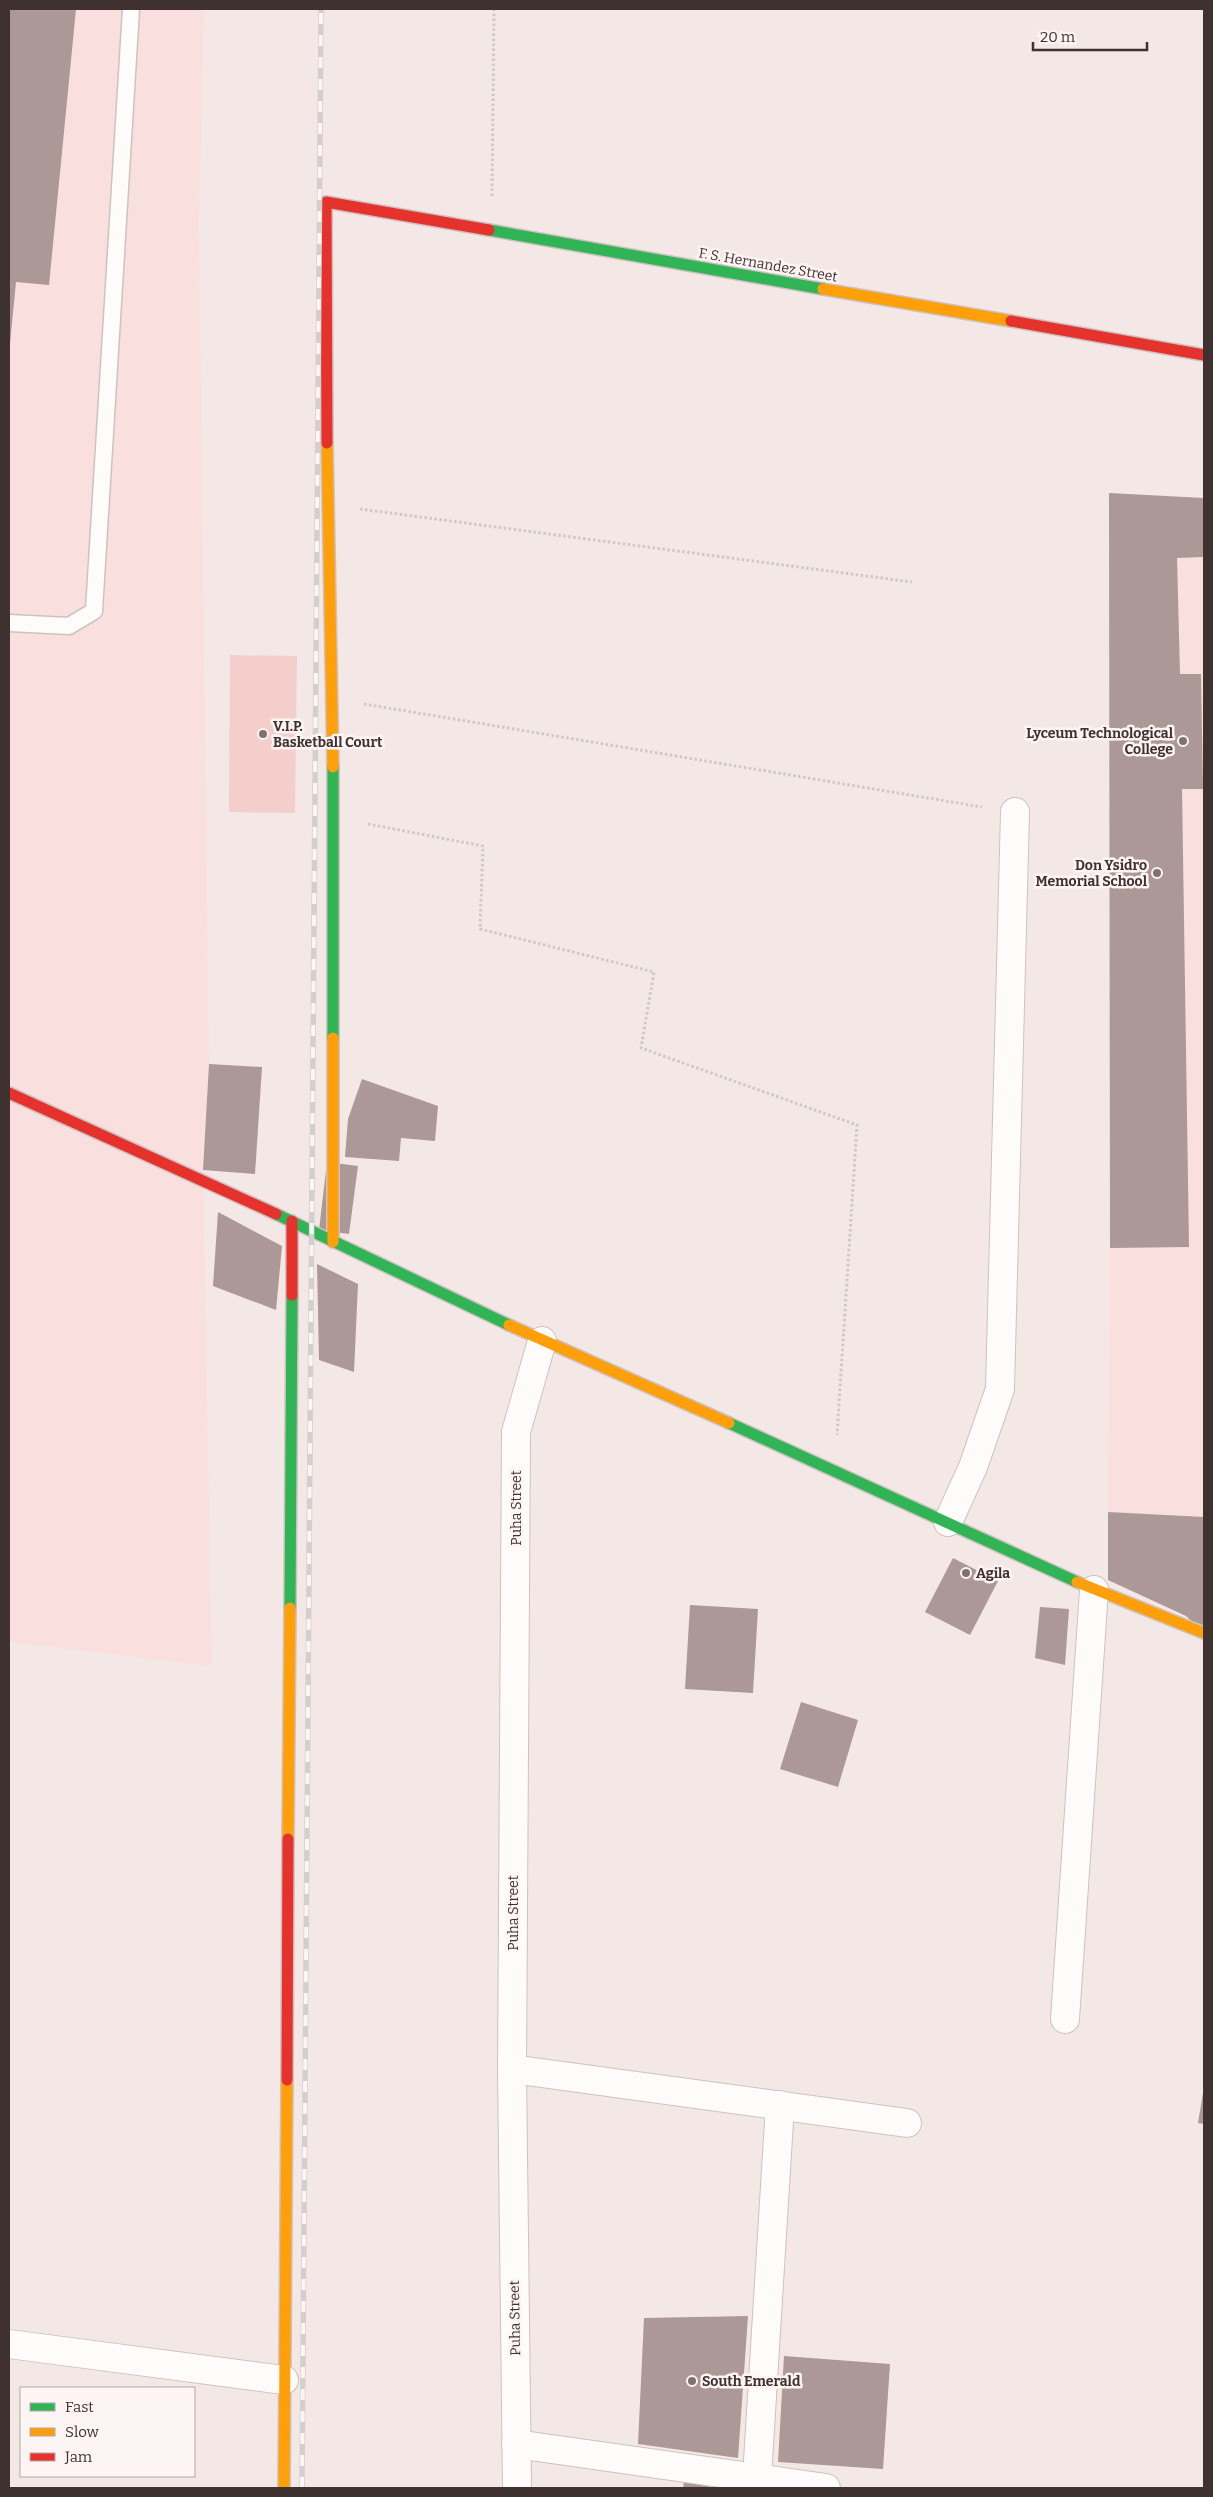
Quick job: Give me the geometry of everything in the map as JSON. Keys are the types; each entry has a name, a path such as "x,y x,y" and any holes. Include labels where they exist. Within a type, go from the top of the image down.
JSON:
{"street":[{"name":"F. S. Hernandez Street","path":"327,504 326,202 1204,355"},
{"path":"327,504 334,817 333,1242"},
{"path":"948,1522 973,1467 1000,1389 1015,812"},
{"path":"9,1093 292,1221 542,1341 834,1470 1094,1590 1204,1633"},
{"path":"284,2488 292,1221"},
{"name":"Puha Street","path":"516,2488 512,2069 516,1432 542,1341"},
{"path":"1065,2019 1094,1590"},
{"path":"512,2069 908,2123"},
{"path":"756,2477 780,2105"},
{"path":"9,2344 284,2380"},
{"path":"516,2444 826,2488"}],"lane":[{"path":"9,623 69,626 94,612 131,9"}],"path":[{"path":"492,232 494,9"},
{"path":"327,504 912,582"},
{"path":"331,699 1015,812"},
{"path":"334,817 483,846 480,929 654,972 641,1048 857,1124 834,1470"}],"shaded area":[{"path":"9,9 204,9 199,224 209,1064 203,1171 212,1666 9,1642"},
{"name":"Don Ysidro Memorial School","path":"1109,493 1204,498 1204,1517 1108,1512 1110,1248"},
{"name":"V.I.P. Basketball Court","path":"230,655 297,656 295,813 229,812"}],"building":[{"path":"9,9 76,9 49,285 16,282 10,344"},
{"name":"Don Ysidro Memorial School","path":"1109,493 1204,498 1204,557 1177,558 1180,674 1201,674 1203,789 1182,789 1189,1247 1110,1248"},
{"path":"209,1064 262,1067 255,1174 203,1170"},
{"path":"362,1079 438,1106 435,1141 401,1138 399,1161 345,1157 348,1119"},
{"path":"327,1162 358,1166 349,1234 319,1230"},
{"path":"218,1212 282,1246 276,1310 213,1286"},
{"path":"317,1264 358,1284 354,1372 319,1360"},
{"path":"1108,1512 1204,1517 1204,1633 1186,1616 1108,1580"},
{"path":"953,1558 998,1581 970,1635 925,1612"},
{"path":"690,1605 758,1609 753,1693 685,1689"},
{"path":"1040,1607 1069,1609 1065,1665 1035,1658"},
{"path":"801,1702 858,1720 838,1787 780,1769"},
{"path":"1204,2093 1204,2124 1198,2123"},
{"name":"South Emerald","path":"748,2316 738,2458 638,2444 644,2318"},
{"path":"784,2356 890,2364 883,2469 778,2462"},
{"path":"684,2482 712,2487 712,2488 683,2488"}],"railway":[{"path":"302,2488 321,9"}],"traffic: fast":[{"path":"489,230 823,289"},
{"path":"333,767 333,1038"},
{"path":"276,1214 509,1325"},
{"path":"290,1608 292,1295"},
{"path":"729,1423 1077,1582"}],"traffic: slow":[{"path":"823,289 1011,321"},
{"path":"327,443 333,767"},
{"path":"333,1038 333,1242"},
{"path":"509,1325 729,1423"},
{"path":"1077,1582 1204,1633"},
{"path":"288,1839 290,1608"},
{"path":"284,2488 287,2080"}],"traffic: jam":[{"path":"327,443 326,202 489,230"},
{"path":"1011,321 1204,355"},
{"path":"9,1093 276,1214"},
{"path":"292,1221 292,1295"},
{"path":"287,2080 288,1839"}],"place":[{"name":"V.I.P. Basketball Court","path":"263,734"},
{"name":"Lyceum Technological College","path":"1183,741"},
{"name":"Don Ysidro Memorial School","path":"1157,873"},
{"name":"Agila","path":"966,1573"},
{"name":"South Emerald","path":"692,2381"}]}
